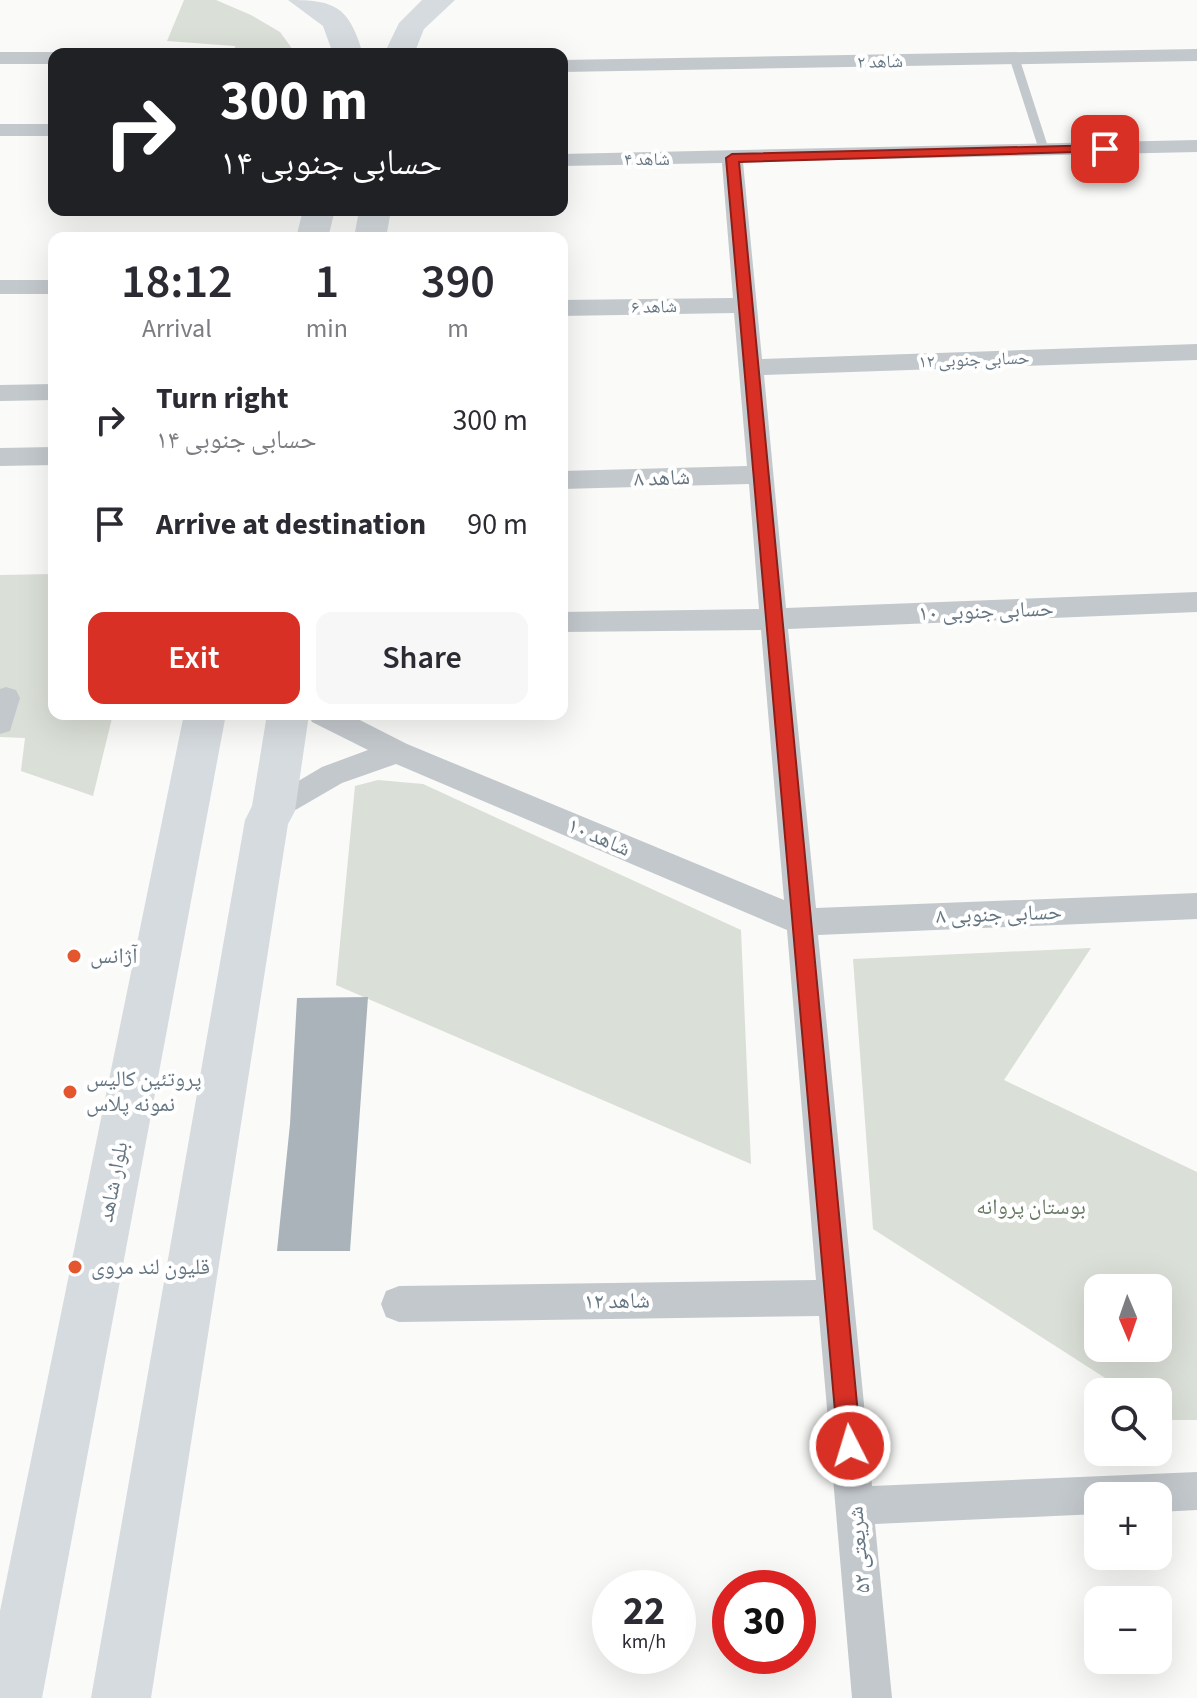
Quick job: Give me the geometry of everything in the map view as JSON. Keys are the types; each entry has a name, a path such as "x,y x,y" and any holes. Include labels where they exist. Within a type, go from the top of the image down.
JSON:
{"main road":[{"path":"302,0 340,7 346,48"},
{"path":"401,48 405,32 424,4"},
{"name":"بلوار شاهد","path":"12,1698 204,720"},
{"path":"121,1698 267,820 273,811 287,720"}],"street":[{"name":"شاهد ۲","path":"568,66 1197,55"},
{"path":"0,58 48,58"},
{"path":"0,130 48,130"},
{"name":"شاهد ۴","path":"568,160 1197,146"},
{"name":"شریعتی ۵۲","path":"732,158 872,1698"},
{"path":"0,287 48,287"},
{"name":"شاهد ۶","path":"568,308 746,305"},
{"name":"حسابی جنوبی ۱۲","path":"751,367 1197,352"},
{"path":"0,393 48,392"},
{"path":"0,457 48,456"},
{"name":"شاهد ۸","path":"568,480 761,475"},
{"name":"حسابی جنوبی ۱۰","path":"774,619 1197,602"},
{"path":"568,622 774,619"},
{"name":"شاهد ۱۰","path":"334,720 397,752 802,922"},
{"path":"273,811 332,775 397,752"},
{"name":"حسابی جنوبی ۸","path":"802,922 1197,906"},
{"name":"شاهد ۱۲","path":"399,1304 836,1298"},
{"path":"855,1506 1197,1491"}],"lane":[{"path":"1015,60 1044,150"}],"green space":[{"path":"184,0 216,0 280,32 292,48 235,48 167,41"},
{"path":"48,574 48,720 112,720 93,796 21,771 25,738 0,737 0,575"},
{"path":"378,780 423,784 741,930 751,1164 336,985 355,786"},
{"name":"بوستان پروانه","path":"1091,948 1004,1080 1197,1172 1197,1420 1172,1420 1172,1378 1105,1378 873,1229 853,959"}],"building":[{"path":"368,997 350,1251 277,1251 290,1124 297,998"}],"place":[{"name":"آژانس","path":"74,956"},
{"name":"پروتئین کالیس نمونه پلاس","path":"70,1092"},
{"name":"قلیون لند مروی","path":"75,1267"}],"route":[{"path":"850,1446 732,158 1105,149"}]}
